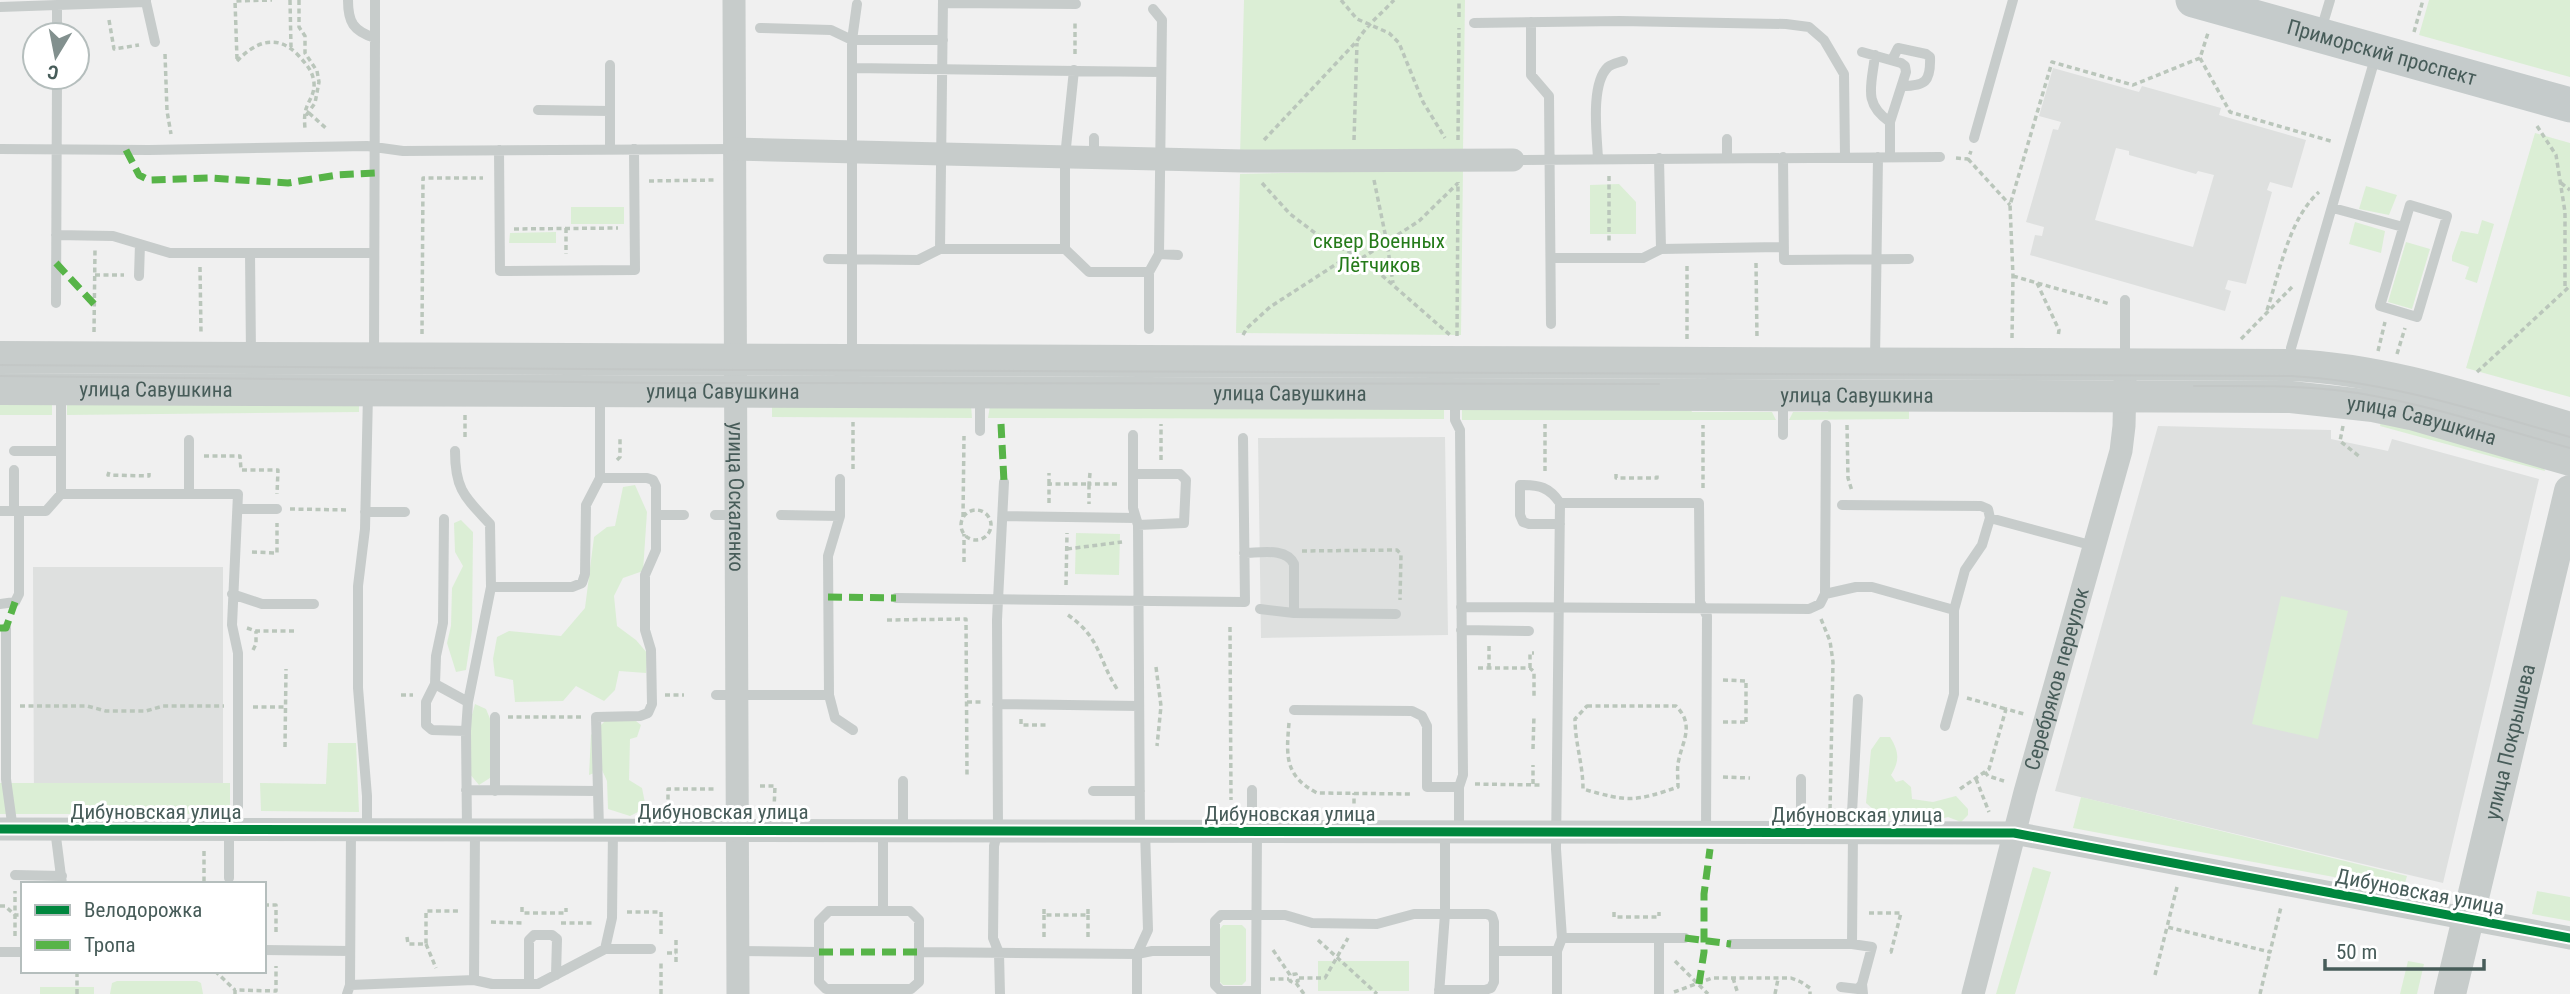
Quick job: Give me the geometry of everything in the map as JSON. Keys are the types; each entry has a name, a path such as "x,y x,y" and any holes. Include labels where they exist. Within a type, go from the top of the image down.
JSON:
{"main road":[{"name":"Приморский проспект","path":"2193,0 2570,105"},
{"name":"улица Савушкина","path":"0,357 2291,365 2319,366 2382,376 2570,428"},
{"name":"улица Савушкина","path":"0,389 2291,397 2373,406 2411,414 2570,460"},
{"name":"улица Покрышева","path":"2450,994 2570,491"}],"street":[{"name":"улица Оскаленко","path":"734,0 735,392 725,515 726,695 737,830 738,994"},
{"path":"734,149 1065,157 1094,148 1160,159 1513,160"},
{"name":"Серебряков переулок","path":"1973,994 2014,833 2121,451 2125,365"},
{"name":"Дибуновская улица","path":"6,830 55,830 128,824 234,829 2014,833 2570,938"}],"lane":[{"path":"348,0 351,26 360,34 375,38"},
{"path":"374,359 375,0"},
{"path":"1974,138 2013,0"},
{"path":"2320,36 2330,0"},
{"path":"0,6 146,1 160,41"},
{"path":"940,249 943,2 1076,4"},
{"path":"852,360 852,40 857,4"},
{"path":"57,5 57,21"},
{"path":"1149,329 1149,271 1159,254 1162,20 1153,9"},
{"path":"1474,23 1620,21 1786,24 1809,27 1824,40 1844,74 1845,157"},
{"path":"1531,22 1531,75 1549,96 1551,324"},
{"path":"760,28 831,30 852,40 943,40"},
{"path":"1892,60 1898,48 1903,47 1930,57 1925,81 1920,86 1902,86"},
{"path":"1862,52 1905,66 1906,72 1890,122 1890,157"},
{"path":"2291,365 2291,348 2377,52"},
{"path":"1875,55 1871,100 1877,113 1890,122"},
{"path":"1603,159 1597,91 1602,74 1610,65 1623,61"},
{"path":"610,65 610,150"},
{"path":"852,68 1160,72"},
{"path":"1065,249 1065,157 1074,70"},
{"path":"56,303 57,91"},
{"path":"538,110 610,111"},
{"path":"1727,139 1727,158"},
{"path":"0,149 734,149"},
{"path":"499,150 500,271 635,270 634,149"},
{"path":"1783,157 1784,260 1909,259"},
{"path":"1875,362 1878,157"},
{"path":"1513,160 1940,157"},
{"path":"1659,158 1661,249"},
{"path":"2410,205 2447,216 2417,317 2380,306 2403,227 2410,205"},
{"path":"2333,208 2403,227"},
{"path":"56,235 113,236 170,253 374,253"},
{"path":"139,276 140,244"},
{"path":"1551,258 1643,258 1661,249 1784,247"},
{"path":"828,259 918,260 940,249 1065,249 1089,272 1149,271"},
{"path":"250,253 251,358"},
{"path":"1159,254 1178,255"},
{"path":"2125,304 2125,365"},
{"path":"0,511 46,511 61,494 61,390"},
{"path":"368,391 365,511 358,586 358,688 371,796 359,829 349,989 474,980 535,988 605,948 651,949"},
{"path":"491,587 572,587 582,583 585,574 586,505 600,478 600,392"},
{"path":"980,393 980,431"},
{"path":"1252,790 1257,915 1256,993 1221,991 1214,985 1215,921 1221,915 1257,915 1285,915 1312,923 1377,923 1414,914 1445,914 1492,916 1494,982 1491,988 1439,992 1445,914 1452,832 1464,786 1460,430 1455,420 1455,394"},
{"path":"1783,396 1783,435"},
{"path":"1461,607 1810,610 1820,604 1825,594 1826,425"},
{"path":"1133,435 1133,508 1137,522 1139,601 1133,706 1148,930 1137,954 1137,994"},
{"path":"896,598 1245,602 1243,438"},
{"path":"189,440 189,494"},
{"path":"456,451 455,474 466,497 490,524 491,587 468,702 466,731 466,790 471,829 474,911 474,980"},
{"path":"14,452 61,452"},
{"path":"0,604 15,602 19,594 14,470"},
{"path":"1004,516 1068,516 1184,523 1184,476 1161,474 1133,479"},
{"path":"600,478 647,478 653,480 656,486 656,550 645,575 645,630 652,650 652,704 648,713 640,716 596,717 598,791 606,829 612,918 605,948"},
{"path":"840,479 840,516 828,556 829,695 835,718 853,730"},
{"path":"1000,994 999,953 993,938 994,846 998,830 1000,536 1004,516 1004,482"},
{"path":"1557,994 1558,951 1562,938 1556,832 1557,785 1560,524 1560,503 1551,490 1520,485 1520,515 1523,522 1560,524"},
{"path":"61,494 238,494 232,594 232,625 238,653 238,707 234,829 229,878"},
{"path":"1560,503 1699,503 1700,602 1707,616 1706,832"},
{"path":"1842,505 1981,506 1988,509 1990,517 1982,545 1965,570 1954,610 1954,694 1945,726"},
{"path":"238,509 277,509"},
{"path":"365,511 405,512"},
{"path":"656,515 684,515"},
{"path":"781,515 840,516"},
{"path":"1990,517 2094,546"},
{"path":"444,519 443,624 436,656 435,684 426,702 426,725 432,730 466,731"},
{"path":"1244,553 1284,553 1291,557 1294,564 1294,613"},
{"path":"1825,594 1856,587 1872,587 1954,610"},
{"path":"232,594 262,604 314,604"},
{"path":"1260,609 1294,613 1396,614"},
{"path":"6,628 6,830"},
{"path":"1461,630 1530,631"},
{"path":"435,684 468,702"},
{"path":"726,695 829,695"},
{"path":"1852,944 1852,832 1858,699"},
{"path":"997,705 1133,706"},
{"path":"1294,710 1412,711 1422,716 1427,726 1426,788 1464,786"},
{"path":"495,717 495,791"},
{"path":"1801,779 1801,832"},
{"path":"883,911 893,830 903,780"},
{"path":"466,790 598,791"},
{"path":"1094,791 1140,792"},
{"path":"15,875 62,880 55,830"},
{"path":"829,911 883,911 911,911 919,920 919,982 911,989 827,989 819,982 819,921 829,911"},
{"path":"535,988 530,940 534,935 552,935 556,939 556,975"},
{"path":"1562,938 1659,942 1685,938"},
{"path":"1658,994 1659,942"},
{"path":"1731,944 1852,944 1872,947 1862,989 1853,990 1841,986"},
{"path":"266,950 350,951"},
{"path":"738,951 819,952"},
{"path":"919,953 1137,954 1152,951 1215,951"},
{"path":"1494,951 1558,951"},
{"path":"0,952 19,952"}],"path":[{"path":"272,0 236,1 237,61 248,50 262,43 279,42 291,47 306,62 314,81 314,92 305,117"},
{"path":"290,0 291,47"},
{"path":"299,0 299,27 305,37 305,53 312,61 319,82 318,93 307,112"},
{"path":"1341,0 1357,19 1388,33 1399,43 1423,102 1458,160"},
{"path":"1394,0 1367,25 1357,41 1244,161 1290,214 1323,239 1362,258 1457,341 1460,0"},
{"path":"2414,32 2423,0"},
{"path":"105,3 114,49 160,41 171,150"},
{"path":"1074,70 1076,4"},
{"path":"2208,31 2200,58 2230,112 2351,147"},
{"path":"1357,41 1362,161 1387,243 1393,285"},
{"path":"2012,346 2010,205 2052,62 2133,85 2200,58"},
{"path":"307,112 335,135 335,147"},
{"path":"2536,124 2556,155 2565,212 2565,289"},
{"path":"1968,159 1974,138"},
{"path":"1940,157 1968,159 2010,205"},
{"path":"1603,159 1609,258"},
{"path":"2267,310 2305,205 2344,169"},
{"path":"422,336 423,178 500,178"},
{"path":"634,181 717,180"},
{"path":"2560,182 2570,190"},
{"path":"1240,339 1247,328 1270,307 1338,263 1362,258 1387,243 1419,221 1458,183"},
{"path":"566,228 566,270"},
{"path":"500,229 634,228"},
{"path":"94,334 95,236"},
{"path":"1756,248 1757,341"},
{"path":"1687,341 1688,249"},
{"path":"200,253 201,335"},
{"path":"2241,339 2267,310 2316,264"},
{"path":"95,275 139,276"},
{"path":"2013,276 2125,304"},
{"path":"2037,283 2059,330 2058,346"},
{"path":"2474,375 2570,286"},
{"path":"2389,310 2377,350 2387,354 2396,356 2409,316"},
{"path":"456,451 465,442 465,415"},
{"path":"840,479 853,470 853,422"},
{"path":"1161,424 1161,474"},
{"path":"1545,424 1545,488"},
{"path":"2343,424 2340,441 2360,457"},
{"path":"1699,503 1703,491 1703,425"},
{"path":"1847,425 1848,478 1853,493"},
{"path":"964,431 961,526 964,534 964,562"},
{"path":"109,472 108,475 149,473"},
{"path":"1048,516 1049,473"},
{"path":"1088,517 1090,473"},
{"path":"1616,485 1616,476 1657,476 1657,485"},
{"path":"1049,484 1089,484 1133,479"},
{"path":"277,509 365,511"},
{"path":"963,517 976,510 983,512 991,525 984,537 977,540 964,534"},
{"path":"1068,516 1065,613 1082,625 1096,643 1114,685 1133,706"},
{"path":"1067,549 1118,542"},
{"path":"1291,557 1305,550 1396,550 1401,554 1400,609 1396,614"},
{"path":"1809,618 1822,619 1830,641 1833,662 1830,817"},
{"path":"887,620 966,619 967,776"},
{"path":"1230,627 1231,800"},
{"path":"246,628 256,631 294,631"},
{"path":"1489,630 1489,668"},
{"path":"1534,653 1530,653 1530,668 1534,672 1534,699"},
{"path":"1472,668 1530,668"},
{"path":"285,747 286,669"},
{"path":"1723,680 1747,681 1747,722 1723,722"},
{"path":"1954,694 2029,715"},
{"path":"6,705 87,706 106,711 146,711 163,706 286,707"},
{"path":"1587,706 1676,706 1682,712 1686,726 1686,741 1678,763 1678,786 1644,799 1619,799 1583,789 1583,768 1575,738 1575,719 1587,706"},
{"path":"1960,789 1989,769 2006,709"},
{"path":"1294,710 1289,725 1288,766 1303,786 1317,793 1414,794 1426,788"},
{"path":"1534,715 1534,749"},
{"path":"495,717 596,717"},
{"path":"1533,765 1533,785"},
{"path":"1985,772 1988,776 2010,782"},
{"path":"1723,777 1750,778"},
{"path":"1976,779 1993,820"},
{"path":"1464,786 1557,785"},
{"path":"757,786 775,786 774,814"},
{"path":"668,818 668,789 717,789"},
{"path":"1354,793 1354,806"},
{"path":"204,844 204,882"},
{"path":"15,875 19,952"},
{"path":"2155,975 2177,886"},
{"path":"0,906 5,906 15,915 21,915"},
{"path":"2260,994 2281,907"},
{"path":"1044,909 1044,925"},
{"path":"1853,909 1869,913 1901,913 1891,952 1872,947"},
{"path":"522,923 522,910 566,911 566,923"},
{"path":"442,981 426,944 426,911 474,911"},
{"path":"1044,915 1088,912 1088,925"},
{"path":"1614,912 1614,917 1659,917 1659,912"},
{"path":"1312,923 1312,934 1377,994"},
{"path":"2167,927 2270,952"},
{"path":"407,937 408,944 426,944"},
{"path":"676,939 676,962"},
{"path":"1659,942 1708,994"},
{"path":"1304,994 1297,980 1325,978 1338,958"},
{"path":"77,973 77,994"},
{"path":"217,973 235,990"},
{"path":"1669,994 1712,978 1778,978 1801,982 1810,988 1810,994"},
{"path":"1733,978 1738,994"},
{"path":"1775,994 1778,978"}],"shaded area":[{"path":"2053,68 2139,92 2142,86 2221,108 2219,115 2306,140 2292,188 2270,182 2267,190 2272,192 2246,284 2228,280 2225,289 2231,291 2225,311 2030,255 2035,235 2042,236 2044,227 2026,222 2053,129 2058,130 2061,122 2039,116","holes":["2116,148 2129,151 2129,155 2196,174 2198,171 2214,175 2193,247 2095,220"]},
{"path":"2158,426 2331,430 2331,439 2388,451 2392,439 2539,479 2443,883 2055,791"},
{"path":"1445,437 1448,635 1261,638 1258,438"},
{"path":"33,567 223,567 223,813 34,814"}],"green space":[{"path":"1244,0 1465,0 1463,151 1240,157"},
{"path":"2429,0 2570,0 2570,77 2419,35"},
{"path":"2535,133 2570,143 2570,397 2466,368"},
{"name":"сквер Военных Лётчиков","path":"1463,169 1461,335 1236,333 1240,174"},
{"path":"1619,184 1636,202 1636,234 1590,234 1590,185"},
{"path":"2366,186 2397,195 2389,215 2359,209"},
{"path":"571,207 624,207 624,224 571,224"},
{"path":"2482,220 2494,224 2477,283 2465,279 2469,267 2452,261 2452,256 2461,231 2478,234"},
{"path":"2355,222 2385,231 2381,253 2349,244"},
{"path":"556,232 556,243 509,243 510,233"},
{"path":"2406,242 2430,249 2412,309 2388,302"},
{"path":"0,398 52,398 52,415 0,415"},
{"path":"67,398 359,399 359,412 67,415"},
{"path":"772,401 971,405 972,418 772,417"},
{"path":"1444,403 1444,419 988,418 990,406"},
{"path":"1462,403 1688,404 1692,412 1772,412 1776,420 1462,420"},
{"path":"1832,404 1909,404 1909,419 1789,420 1793,412 1828,412"},
{"path":"2382,415 2543,465 2545,471 2380,426"},
{"path":"635,485 647,512 643,571 623,578 614,596 617,626 636,640 648,654 646,673 619,671 615,690 604,701 576,686 563,701 515,702 513,680 495,676 493,659 497,637 509,631 561,636 585,608 594,537 607,527 615,526 623,487"},
{"path":"461,520 473,532 472,630 466,670 456,672 447,643 451,626 452,588 463,566 455,552 454,523"},
{"path":"1076,533 1120,534 1119,575 1075,574"},
{"path":"2281,596 2348,611 2318,739 2252,724"},
{"path":"475,704 486,709 493,726 493,776 479,785 469,773 470,722"},
{"path":"626,713 641,725 637,737 630,739 629,780 642,788 646,808 630,816 608,809 607,781 602,770 589,775 591,735 607,719"},
{"path":"1880,737 1890,737 1893,742 1897,761 1891,775 1896,782 1903,780 1911,787 1912,799 1933,802 1956,796 1968,809 1968,815 1961,822 1948,817 1934,821 1881,816 1866,803 1871,750"},
{"path":"328,743 356,743 359,812 261,811 260,783 326,784"},
{"path":"0,783 230,783 230,814 0,814"},
{"path":"2081,797 2407,876 2403,890 2073,828"},
{"path":"2033,867 2051,872 2015,994 1996,994"},
{"path":"2537,891 2570,897 2570,921 2532,914"},
{"path":"1223,925 1242,925 1246,929 1246,981 1242,985 1223,985 1219,981 1220,929"},
{"path":"1318,961 1409,961 1409,991 1318,991"},
{"path":"2408,961 2424,964 2417,994 2400,994"},
{"path":"197,981 201,983 203,994 110,994 112,983"},
{"path":"40,987 94,987 94,994 40,994"}],"tram line":[{"path":"0,365 2291,376 2397,391 2570,437"},
{"path":"0,376 667,383 1659,384"},
{"path":"2194,386 2300,387 2365,394 2453,414 2570,448"}],"marked path":[{"path":"126,150 139,175 149,180 210,178 288,183 337,175 375,173"},
{"path":"56,263 94,304"},
{"path":"1001,424 1004,482"},
{"path":"828,597 896,598"},
{"path":"0,628 6,628 15,602"},
{"path":"1699,984 1704,952 1704,894 1710,849"},
{"path":"1685,938 1731,944"},
{"path":"819,952 919,952"}],"cycle path":[{"path":"0,829 2014,833 2570,938"}]}
